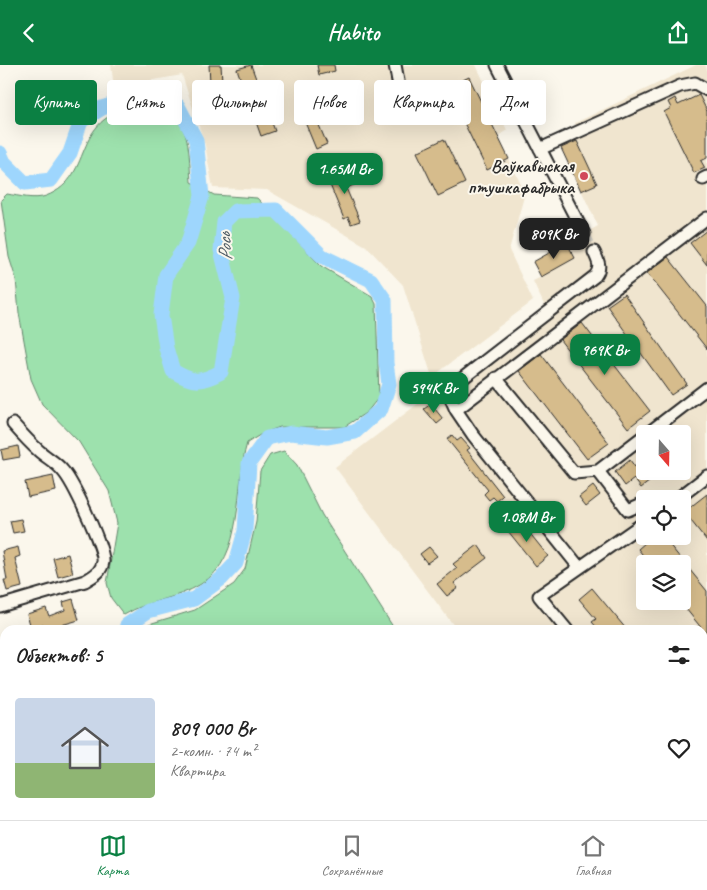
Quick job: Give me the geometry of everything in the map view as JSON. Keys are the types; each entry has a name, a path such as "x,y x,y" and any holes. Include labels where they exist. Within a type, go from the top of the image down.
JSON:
{"street":[{"path":"395,65 398,80"},
{"path":"497,65 584,234"},
{"path":"540,149 680,86 695,83 707,90"},
{"path":"456,410 707,218"},
{"path":"579,567 456,410 449,394 454,385 595,276 598,272 599,264 594,252"},
{"path":"496,378 574,473 598,471 636,442"},
{"path":"659,425 707,388"},
{"path":"0,606 85,581 98,574 103,564 103,556 70,480 61,469 40,452 12,424"},
{"path":"598,471 628,510 636,507"},
{"path":"689,490 707,476"},
{"path":"563,625 539,595 636,529"}],"shaded area":[{"path":"111,65 476,65 483,80 481,80 481,125 505,125 507,130 498,136 525,193 509,250 533,301 432,377 403,285 366,246 267,190 213,188 205,145 198,125 284,125 284,80 192,80 192,105 182,75 154,80 113,80"},
{"name":"Ваўкавыская птушкафабрыка","path":"696,65 705,65 707,69 707,625 453,625 335,467 545,307 533,281 541,277 533,262 598,226 560,145 580,136 575,123"}],"green space":[{"path":"107,118 107,125 181,125 188,143 191,182 214,195 257,198 321,266 372,296 376,304 379,397 367,412 344,427 280,427 263,433 247,443 232,539 225,557 215,572 192,589 143,606 124,615 111,598 107,583 117,523 109,491 79,442 42,404 31,379 19,313 16,279 9,257 1,200 7,194 42,197 62,187 73,174 93,132"},
{"path":"284,451 297,465 322,515 392,625 148,625 195,610 234,584 245,569 256,522 260,471 270,455"}],"building":[{"path":"209,65 221,65 222,80 210,80"},
{"path":"251,65 256,80 241,80 237,69"},
{"path":"317,65 334,65 335,71 319,75"},
{"path":"471,81 481,102 481,125 492,125 509,159 487,170 465,125 471,125"},
{"path":"699,95 707,111 707,158 701,161 705,168 694,173 664,112 671,108 668,102 675,98 678,105"},
{"path":"257,125 273,125 275,131 261,136"},
{"path":"306,125 319,125 327,144 316,149"},
{"path":"444,139 465,183 438,196 417,152"},
{"path":"577,141 597,184 581,191 561,148"},
{"path":"354,170 359,183 346,188 360,221 351,224 348,217 344,219 328,180"},
{"path":"707,230 707,265 690,243"},
{"path":"567,243 575,258 541,277 533,262"},
{"path":"668,257 707,306 707,349 647,273"},
{"path":"624,294 687,384 671,395 607,306"},
{"path":"582,323 650,411 628,428 560,340"},
{"path":"541,354 609,443 587,459 519,371"},
{"path":"431,404 443,419 437,424 424,409"},
{"path":"452,435 457,441 461,438 470,448 467,450 503,496 497,501 493,497 489,500 484,494 488,490 447,439"},
{"path":"18,446 20,457 3,460 1,450"},
{"path":"630,460 635,467 636,480 651,480 641,488 634,479 625,486 615,472"},
{"path":"53,476 56,491 28,497 25,482"},
{"path":"593,486 600,495 586,506 579,497"},
{"path":"707,494 707,541 691,521 691,507"},
{"path":"21,519 24,531 13,533 10,521"},
{"path":"512,519 520,529 524,526 548,556 536,566 504,526"},
{"path":"478,545 487,558 454,583 458,588 447,596 437,584 457,568 453,564"},
{"path":"643,545 670,545 678,555 643,555 638,549"},
{"path":"18,547 20,556 15,558 22,587 7,591 4,580 7,580 2,551"},
{"path":"429,547 437,556 427,563 420,554"},
{"path":"68,554 73,573 58,577 53,558"},
{"path":"691,571 707,591 707,625 699,625 687,610 691,610"},
{"path":"592,588 623,625 595,625 592,622 596,619 579,599"},
{"path":"73,599 79,620 62,625 30,625 27,614 46,608 49,616 65,610 63,602"}],"waterway":[{"name":"Рось","path":"0,153 4,162 25,183 51,180 70,153 81,121 102,108 140,96 178,106 196,140 202,196 188,243 166,275 161,315 166,348 173,371 186,378 202,380 221,372 233,298 221,250 224,222 235,211 276,210 322,256 371,280 385,300 386,363 389,384 381,409 355,432 327,437 291,433 267,438 249,463 245,531 236,563 221,579 194,599 148,611 127,625"}],"tunnel":[{"path":"584,234 594,252"}],"place":[{"name":"Ваўкавыская птушкафабрыка","path":"584,176"}]}
